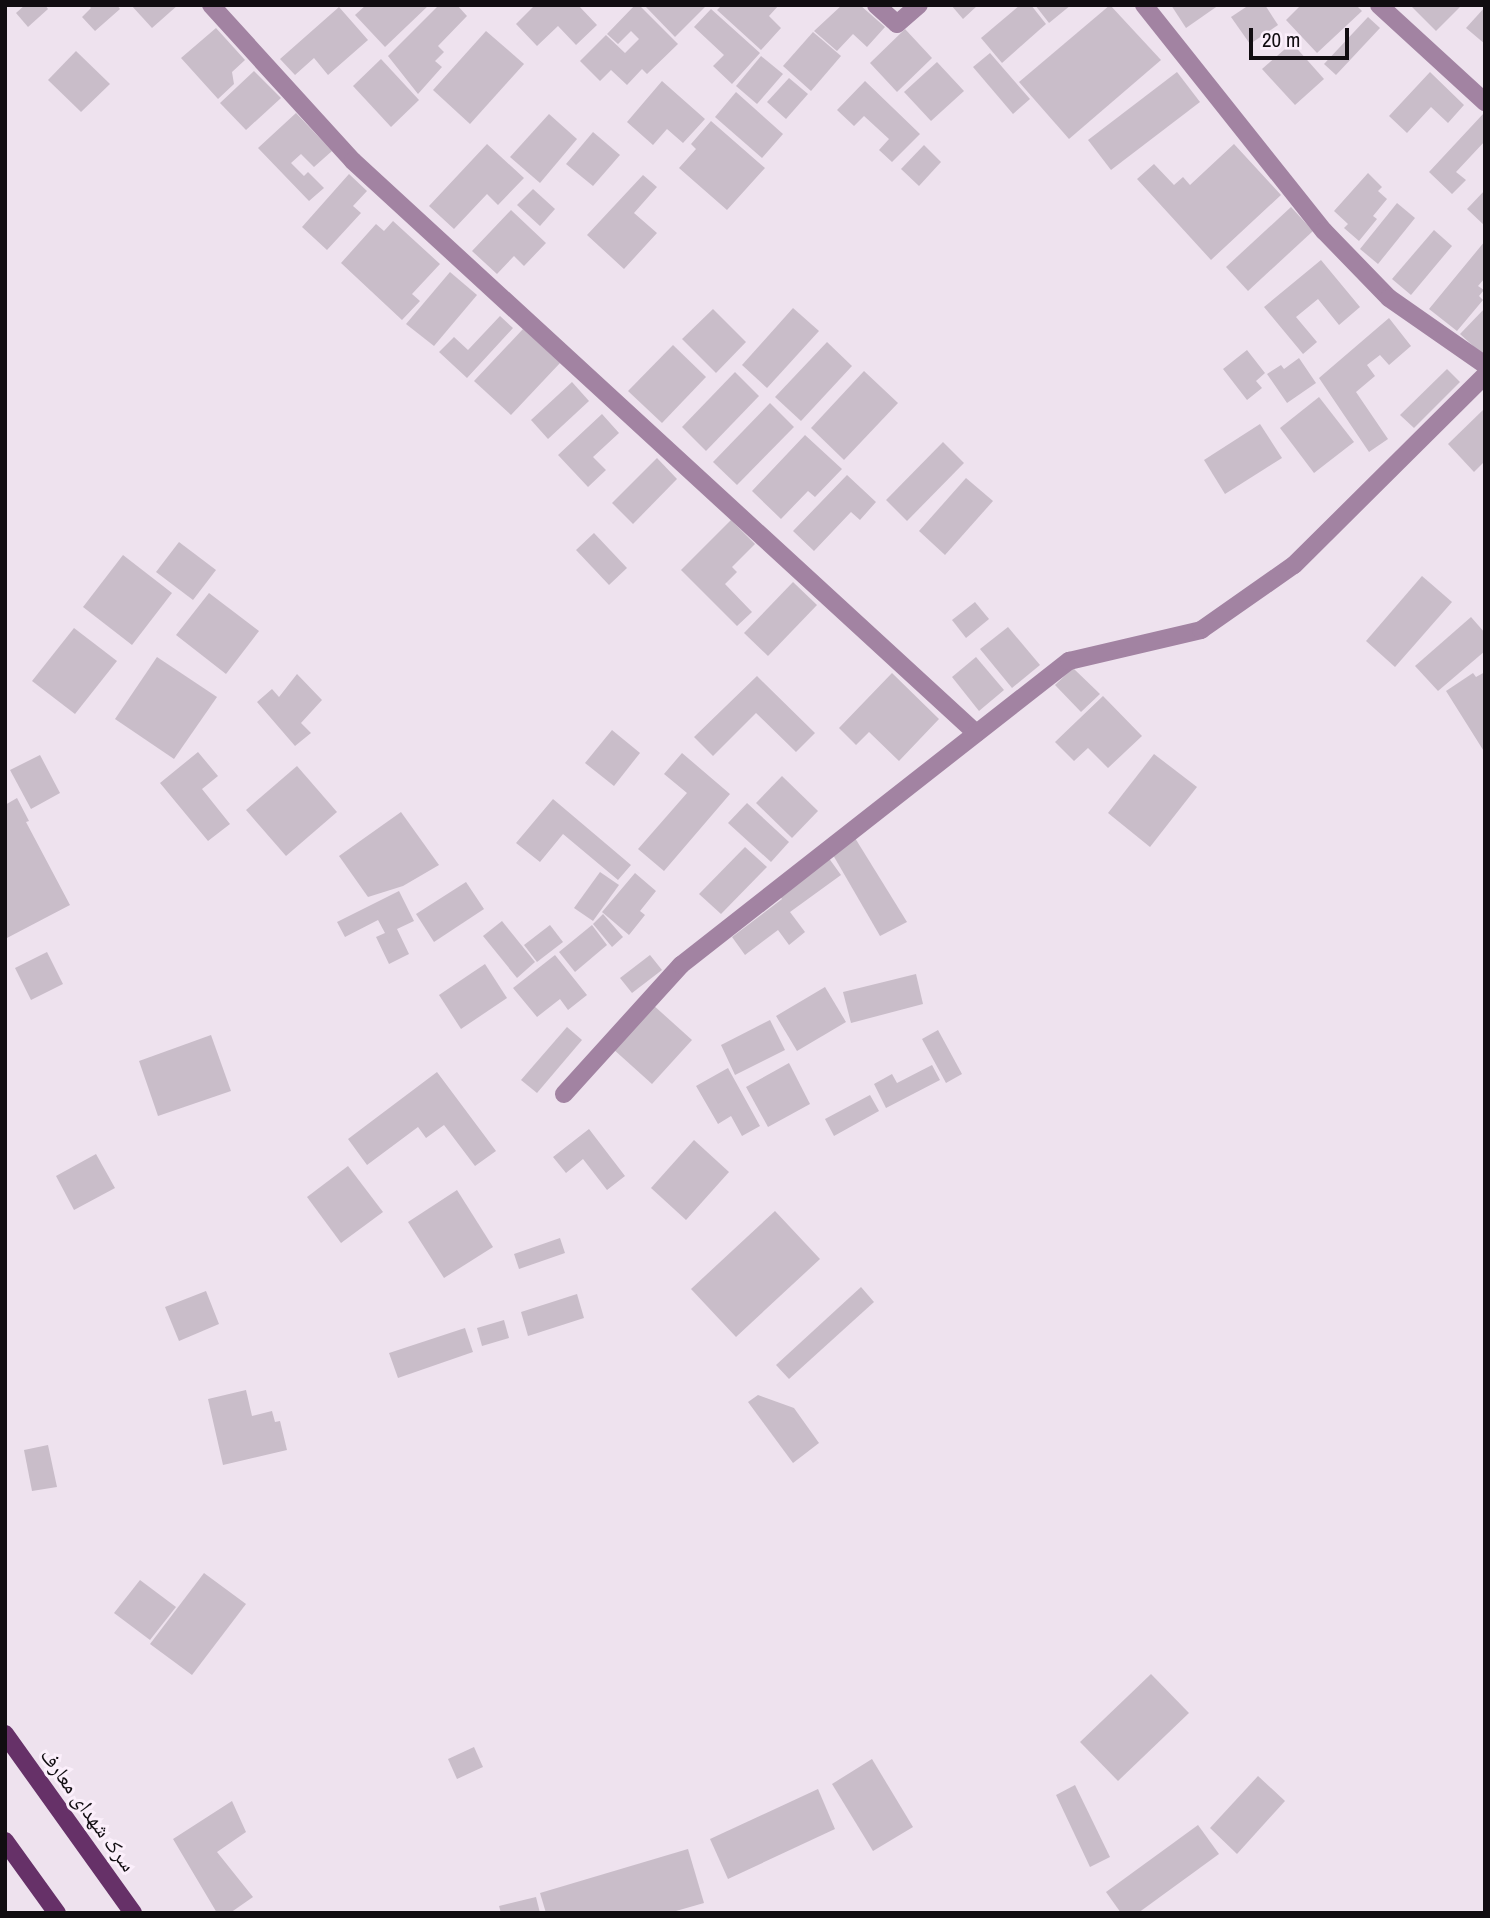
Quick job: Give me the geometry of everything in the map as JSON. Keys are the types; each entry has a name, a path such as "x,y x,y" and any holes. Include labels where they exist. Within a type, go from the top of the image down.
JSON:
{"main road":[{"name":"سرک شهدای معارف","path":"5,1734 133,1913"},
{"path":"5,1840 57,1913"}],"street":[{"path":"211,5 353,161 643,429 788,557 976,733"},
{"path":"876,5 897,24 919,5"},
{"path":"1144,5 1324,231 1389,298 1485,365"},
{"path":"1379,5 1485,102"},
{"path":"564,1094 681,965 1069,661 1201,630 1294,565 1485,375"}],"building":[{"path":"25,5 45,5 48,9 28,27 16,13"},
{"path":"88,5 117,5 120,9 95,31 82,17 91,8"},
{"path":"131,5 178,5 152,28"},
{"path":"366,5 429,5 385,47 355,15"},
{"path":"439,5 457,5 467,16 438,46 444,52 435,61 442,67 418,94 388,56"},
{"path":"535,5 578,5 597,25 576,45 558,26 537,46 516,24"},
{"path":"635,5 639,5 678,44 647,74 642,69 627,85 611,70 600,81 580,61 606,35 625,53 639,39 631,31 618,44 607,34"},
{"path":"644,5 703,5 705,7 675,37"},
{"path":"722,5 779,5 769,16 781,28 761,50 717,10"},
{"path":"842,5 860,5 885,27 867,47 853,34 837,51 814,31"},
{"path":"951,5 978,5 963,19"},
{"path":"1020,5 1031,5 1046,24 1002,63 981,38"},
{"path":"1035,5 1071,5 1049,23"},
{"path":"1110,5 1161,60 1069,139 1019,82"},
{"path":"1171,5 1219,5 1186,28"},
{"path":"1249,5 1265,5 1278,25 1250,44 1231,17"},
{"path":"1301,5 1356,5 1362,11 1317,53 1286,20"},
{"path":"1410,5 1462,5 1436,31"},
{"path":"339,7 368,40 328,75 314,58 295,75 280,59"},
{"path":"1485,7 1485,44 1466,28"},
{"path":"711,9 760,53 732,84 713,66 724,55 694,27"},
{"path":"1368,17 1380,28 1336,75 1324,64"},
{"path":"216,28 245,60 232,72 234,84 218,99 181,58"},
{"path":"905,29 932,58 897,92 870,63"},
{"path":"486,31 524,64 470,124 433,90"},
{"path":"813,32 841,56 811,91 783,66"},
{"path":"1292,43 1324,79 1295,105 1262,69"},
{"path":"76,51 110,84 81,112 48,80"},
{"path":"990,53 1030,99 1013,114 973,67"},
{"path":"761,56 783,74 757,104 736,86"},
{"path":"381,59 419,100 391,127 353,86"},
{"path":"937,62 964,91 931,121 904,92"},
{"path":"254,71 281,98 246,130 220,103"},
{"path":"1177,72 1200,102 1111,170 1088,140"},
{"path":"1430,72 1464,105 1448,123 1431,107 1407,133 1389,116"},
{"path":"789,78 808,94 786,119 767,102"},
{"path":"662,81 705,119 683,143 667,129 653,145 627,122"},
{"path":"865,81 920,134 892,162 879,150 889,139 864,116 854,126 837,110"},
{"path":"736,92 783,134 762,158 715,117"},
{"path":"296,113 332,151 314,167 301,154 291,163 304,176 308,172 324,188 309,201 258,148"},
{"path":"549,114 577,139 540,183 510,157"},
{"path":"1483,114 1485,141 1456,172 1466,180 1452,194 1429,172"},
{"path":"711,121 765,168 727,210 679,168 696,149 691,144"},
{"path":"593,132 620,155 593,186 566,164"},
{"path":"487,144 524,178 498,205 487,194 454,229 429,206"},
{"path":"1234,144 1281,195 1211,260 1137,179 1154,164 1174,185 1183,177 1190,185"},
{"path":"924,145 941,162 919,186 901,169"},
{"path":"1368,173 1382,187 1378,191 1387,199 1373,216 1377,219 1359,241 1344,228 1348,224 1334,211"},
{"path":"349,174 367,191 353,206 361,213 327,250 302,227"},
{"path":"643,175 657,187 634,213 657,233 624,269 587,235"},
{"path":"533,189 555,209 540,226 517,205"},
{"path":"1485,190 1485,226 1467,209"},
{"path":"1397,203 1415,218 1378,264 1360,249"},
{"path":"1291,207 1313,231 1248,291 1226,267"},
{"path":"511,210 546,243 524,266 514,256 497,274 472,251"},
{"path":"393,221 440,264 412,294 420,301 402,320 341,263 376,224 384,231"},
{"path":"1434,230 1452,246 1411,295 1392,279"},
{"path":"1485,241 1485,278 1478,286 1484,290 1479,296 1483,300 1457,331 1429,309"},
{"path":"1321,260 1360,307 1339,325 1318,299 1296,317 1317,342 1303,354 1264,307"},
{"path":"450,272 477,295 434,346 406,324"},
{"path":"793,308 819,331 767,388 742,365"},
{"path":"1485,308 1485,350 1482,354 1460,334"},
{"path":"713,309 746,342 716,373 682,339"},
{"path":"500,316 513,328 467,378 439,352 454,337 468,350"},
{"path":"1389,318 1411,346 1389,365 1380,355 1367,365 1375,376 1356,392 1388,439 1369,452 1319,378"},
{"path":"523,329 560,363 511,415 474,381"},
{"path":"827,342 852,366 801,421 775,397"},
{"path":"673,345 706,377 662,423 628,391"},
{"path":"1247,350 1265,373 1256,381 1262,388 1247,400 1223,369"},
{"path":"1299,358 1316,383 1287,403 1267,374 1281,365 1284,369"},
{"path":"1447,369 1460,382 1414,428 1400,415"},
{"path":"864,371 898,403 844,460 811,428"},
{"path":"735,372 759,396 706,451 682,427"},
{"path":"572,382 589,401 548,439 531,420"},
{"path":"1319,397 1354,442 1314,473 1280,428"},
{"path":"770,403 794,427 737,485 713,462"},
{"path":"1485,408 1485,461 1474,472 1448,444"},
{"path":"602,414 619,433 593,457 606,470 588,487 558,455"},
{"path":"1260,424 1282,458 1225,494 1204,460"},
{"path":"805,435 842,469 815,497 808,491 781,519 752,491"},
{"path":"943,442 964,463 907,521 886,500"},
{"path":"657,458 677,479 633,524 612,503"},
{"path":"847,475 876,502 860,520 851,512 814,551 793,531"},
{"path":"966,478 993,501 945,555 919,531"},
{"path":"731,520 755,544 732,567 737,572 725,584 752,612 737,626 681,570"},
{"path":"594,533 627,568 609,585 576,550"},
{"path":"179,542 216,570 193,600 156,572"},
{"path":"123,555 172,593 132,645 83,607"},
{"path":"1422,576 1452,602 1395,667 1366,641"},
{"path":"793,582 817,605 768,656 744,633"},
{"path":"209,593 259,631 226,674 176,635"},
{"path":"975,602 989,619 966,638 952,620"},
{"path":"1471,617 1485,633 1485,651 1438,691 1415,666"},
{"path":"1008,627 1040,665 1012,688 980,649"},
{"path":"74,628 117,661 75,714 32,681"},
{"path":"157,657 217,697 174,759 115,719"},
{"path":"976,657 1004,690 979,711 952,677"},
{"path":"1073,668 1100,694 1081,712 1055,685"},
{"path":"1485,672 1485,753 1446,691 1473,673 1476,677"},
{"path":"892,673 939,719 899,761 869,732 856,745 839,728"},
{"path":"297,674 322,700 301,723 311,733 295,746 257,702 272,689 279,697"},
{"path":"757,676 815,733 796,752 756,713 713,756 694,737"},
{"path":"1103,696 1142,736 1108,768 1088,748 1074,761 1055,742"},
{"path":"612,730 640,753 614,786 585,763"},
{"path":"198,752 218,776 202,789 230,824 208,841 160,783"},
{"path":"682,753 730,794 664,871 638,849 687,793 664,774"},
{"path":"1154,754 1197,787 1150,847 1108,813"},
{"path":"40,755 60,793 31,809 10,770"},
{"path":"297,766 337,812 286,856 246,810"},
{"path":"782,776 818,811 792,838 756,803"},
{"path":"17,798 29,821 26,822 70,905 5,939 5,805"},
{"path":"553,799 631,865 618,880 563,834 540,862 516,843"},
{"path":"747,803 789,842 771,862 728,823"},
{"path":"401,812 439,865 403,886 368,897 339,856"},
{"path":"855,838 907,922 880,936 833,855"},
{"path":"745,847 767,867 721,914 699,894"},
{"path":"828,857 841,875 790,912 805,932 789,945 778,930 745,955 732,937 782,899 778,894"},
{"path":"600,872 619,885 593,921 574,908"},
{"path":"635,873 656,891 640,911 645,915 629,935 602,912"},
{"path":"466,882 484,909 434,942 416,914"},
{"path":"399,891 414,921 397,929 409,954 389,964 376,937 385,933 378,920 345,937 337,922"},
{"path":"603,914 623,937 612,947 593,924"},
{"path":"502,921 535,962 517,978 483,936"},
{"path":"550,925 563,942 537,962 524,945"},
{"path":"592,925 607,945 575,972 559,952"},
{"path":"47,952 63,984 31,1000 15,968"},
{"path":"555,955 587,995 568,1010 560,999 537,1017 513,988"},
{"path":"650,955 662,970 632,993 620,978"},
{"path":"485,964 507,998 461,1029 439,995"},
{"path":"916,974 923,1004 851,1023 843,992"},
{"path":"825,987 846,1022 797,1051 776,1016"},
{"path":"652,1004 692,1040 652,1084 612,1048"},
{"path":"770,1020 785,1050 735,1075 721,1045"},
{"path":"567,1027 582,1040 537,1093 521,1080"},
{"path":"938,1030 962,1074 946,1083 922,1039"},
{"path":"211,1035 231,1091 158,1116 139,1061"},
{"path":"789,1063 810,1104 768,1127 746,1087"},
{"path":"932,1065 940,1080 886,1108 874,1084 892,1074 897,1083"},
{"path":"728,1068 760,1126 742,1136 731,1116 718,1124 696,1086"},
{"path":"437,1072 496,1151 475,1166 444,1125 426,1138 418,1127 367,1165 348,1139"},
{"path":"870,1095 879,1111 834,1136 825,1119"},
{"path":"589,1129 625,1176 607,1190 583,1159 566,1173 553,1157"},
{"path":"694,1140 729,1172 686,1220 651,1188"},
{"path":"96,1154 115,1188 74,1210 56,1176"},
{"path":"348,1166 383,1212 341,1243 307,1197"},
{"path":"457,1190 493,1247 444,1278 408,1222"},
{"path":"775,1211 820,1259 736,1337 691,1289"},
{"path":"560,1238 565,1253 519,1269 514,1254"},
{"path":"861,1287 874,1302 789,1379 776,1365"},
{"path":"206,1291 219,1324 179,1341 165,1307"},
{"path":"577,1294 584,1318 528,1336 521,1312"},
{"path":"504,1320 509,1338 482,1346 477,1328"},
{"path":"465,1328 473,1352 398,1378 389,1353"},
{"path":"246,1390 252,1416 272,1411 275,1422 280,1421 287,1450 223,1465 208,1399"},
{"path":"758,1395 794,1408 819,1443 793,1463 748,1402"},
{"path":"48,1445 57,1487 32,1491 24,1450"},
{"path":"204,1573 246,1604 192,1675 150,1644"},
{"path":"140,1580 176,1607 150,1640 114,1613"},
{"path":"1151,1674 1189,1713 1118,1781 1080,1742"},
{"path":"474,1747 483,1767 457,1779 448,1759"},
{"path":"872,1759 913,1827 873,1851 832,1784"},
{"path":"1258,1776 1285,1801 1237,1854 1210,1828"},
{"path":"1075,1785 1110,1857 1090,1867 1056,1795"},
{"path":"818,1789 835,1829 728,1879 710,1839"},
{"path":"232,1801 246,1832 217,1852 253,1897 230,1913 217,1913 173,1839"},
{"path":"1198,1825 1219,1854 1138,1913 1121,1913 1106,1892"},
{"path":"688,1849 704,1903 669,1913 546,1913 540,1893"},
{"path":"536,1897 540,1913 501,1913 499,1906"}]}
